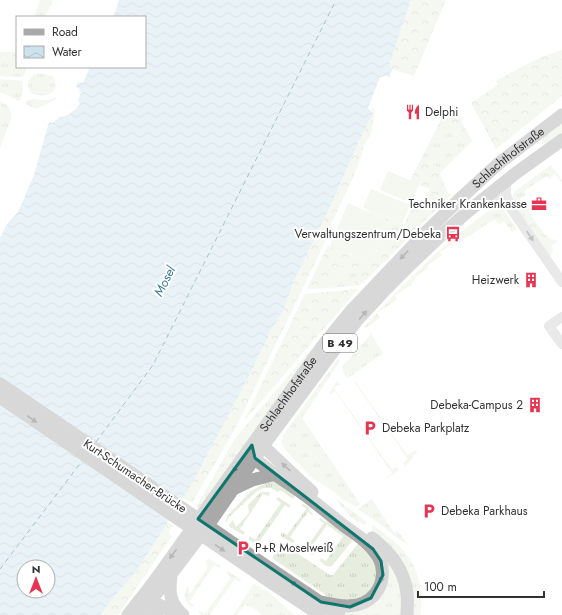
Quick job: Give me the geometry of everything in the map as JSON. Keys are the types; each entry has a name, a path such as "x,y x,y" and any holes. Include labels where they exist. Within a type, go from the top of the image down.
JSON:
{"main road":[{"name":"Schlachthofstraße","path":"150,602 234,488 324,344 350,312 420,238 462,197 498,164 562,115"},
{"path":"531,138 543,154"},
{"name":"Schlachthofstraße","path":"135,612 153,583 335,349 383,292 435,241 474,207 562,140"},
{"path":"506,183 508,168 520,147"},
{"path":"462,197 485,198"},
{"name":"Kurt-Schumacher-Brücke","path":"0,384 266,572"},
{"name":"Kurt-Schumacher-Brücke","path":"0,397 266,572"},
{"path":"257,450 260,463 367,543 381,561 383,568 381,582 375,594 367,602 350,607 335,605 321,609 266,572"},
{"path":"257,450 308,488 388,552 397,564 404,579 407,594 407,615"},
{"path":"234,488 252,480 276,474"},
{"path":"266,572 312,615"},
{"path":"171,575 170,587 172,601 183,615"},
{"path":"153,583 150,591 150,602 151,608 157,615"},
{"path":"286,592 321,609 339,615"},
{"path":"135,612 142,603 150,602 161,605 180,615"}],"street":[{"path":"506,183 508,203 562,282"},
{"path":"474,207 495,199 503,200 508,203"},
{"path":"562,317 549,326 562,344"}],"highlighted area":[{"path":"252,445 255,458 373,549 381,561 383,575 371,598 350,607 321,602 198,519"}],"green space":[{"path":"40,0 53,0 45,16 34,16"},
{"path":"411,0 446,0 414,76 392,69 389,65"},
{"path":"562,50 562,96 496,149 471,103 498,85 496,81 539,58"},
{"path":"0,52 16,52 16,68 27,68 23,77 0,76"},
{"path":"38,73 52,76 55,79 55,89 52,92 38,95 33,94 30,91 28,87 29,79"},
{"path":"0,79 23,81 22,95 19,101 0,92"},
{"path":"57,97 55,100 36,109 25,104 26,101 33,99 48,100"},
{"path":"0,101 9,108 11,119 0,148"},
{"path":"454,106 463,119 461,121 472,141 469,144 459,127 441,119 443,114 447,115 450,107"},
{"path":"372,108 375,109 371,134 364,145 361,158 326,235 325,241 234,431 192,503 183,498 206,458 252,370 270,331 284,308 296,276 331,205 371,117"},
{"path":"441,119 459,127 469,144 443,170 421,159"},
{"path":"562,122 562,135 544,145 542,143 542,138"},
{"path":"421,159 443,170 440,174 448,194 450,193 451,195 361,285 352,286 359,272 341,265 330,288 307,289 328,245 371,264 390,222 367,210 404,224 412,206 422,209 430,189 410,181"},
{"path":"551,165 562,181 561,182 555,174 549,179 547,176 524,191 526,194 520,199 529,209 528,211 545,235 558,241 551,246 553,250 550,257 514,204 512,198 515,191"},
{"path":"388,171 419,184 411,203 380,190"},
{"path":"371,189 410,205 402,224 363,208"},
{"path":"348,203 390,222 371,264 330,246"},
{"path":"497,205 500,205 517,229 512,232 504,221 499,225 495,219 458,243 456,241 440,252 442,255 427,266 428,268 416,277 411,285 395,296 397,300 377,313 380,318 366,328 364,327 385,304 407,281 441,249 453,238"},
{"path":"341,265 359,272 352,286 330,288"},
{"path":"358,289 244,421 305,294"},
{"path":"332,325 200,509 196,507 236,437"},
{"path":"371,334 383,353 348,378 343,373 343,366"},
{"path":"337,360 340,361 302,418 360,504 356,507 313,479 288,453 282,444 285,433"},
{"path":"337,381 340,384 334,388 336,391 392,470 397,467 399,470 386,479 392,473 335,391 330,395 330,392"},
{"path":"355,381 407,455 416,450 417,452 405,466 403,463 408,459 354,382"},
{"path":"269,478 295,493 293,499 280,490 278,492 271,488 264,488 257,491 229,517 225,524 227,516 251,491 264,484 263,479"},
{"path":"262,492 269,492 270,494 268,496 263,494 240,529 245,532 244,534 230,527 229,525 233,520 236,527 249,513 248,505"},
{"path":"278,497 290,505 290,508 285,505 259,542 263,545 260,547 249,540 249,538 250,536 255,540 281,503 276,499"},
{"path":"335,499 366,521 364,525 359,521 358,523 349,515"},
{"path":"372,499 394,533 398,531 408,545 358,509"},
{"path":"304,504 310,508 309,510 313,514 312,515 308,512 290,537 295,541 292,543 281,536 281,534 282,532 287,535 306,509 301,505"},
{"path":"320,518 348,535 347,536 353,540 332,566 326,565 320,560 321,558 326,561 343,536 327,525 309,550 314,554 313,555 300,548 301,545 306,548 324,523 319,520"},
{"path":"168,522 174,527 170,529 169,532 172,536 118,615 100,615 134,574"},
{"path":"373,525 404,551 414,567 418,576 421,590 421,615 412,615 412,599 371,533"},
{"path":"359,542 378,565 377,585 357,602 330,598 272,558 282,543 330,575 333,575"},
{"path":"380,552 399,576 404,615 347,615 343,612 372,602"},
{"path":"208,559 220,566 220,568 214,565 189,602 194,605 192,607 185,600 185,591 188,585 190,594 207,568 206,560"},
{"path":"228,571 240,579 240,582 235,579 210,614 211,615 202,615 199,610 205,614 231,577 226,573"},
{"path":"254,584 270,593 294,615 261,615 257,610 245,604 237,615 233,615"}],"water":[{"name":"Mosel","path":"119,0 411,0 389,65 392,69 390,78 387,76 380,77 368,108 373,114 296,276 284,308 270,331 252,370 196,476 141,564 100,615 0,615 0,238 7,224 18,212 34,175 49,122 52,123 60,117 74,111 80,104 78,101 81,92 79,92 80,89 76,87 78,82 83,83 90,68 146,68 146,16 113,16"}],"ferry route":[{"path":"96,442 153,365 336,0"},
{"path":"0,569 82,461"}],"place":[{"name":"Delphi","path":"413,112"},
{"name":"Techniker Krankenkasse","path":"539,204"},
{"name":"Verwaltungszentrum/Debeka","path":"453,234"},
{"name":"Heizwerk","path":"531,280"},
{"name":"Debeka-Campus 2","path":"535,405"},
{"name":"Debeka Parkplatz","path":"370,428"},
{"name":"Debeka Parkhaus","path":"429,511"},
{"name":"P+R Moselweiß","path":"243,548"}]}
